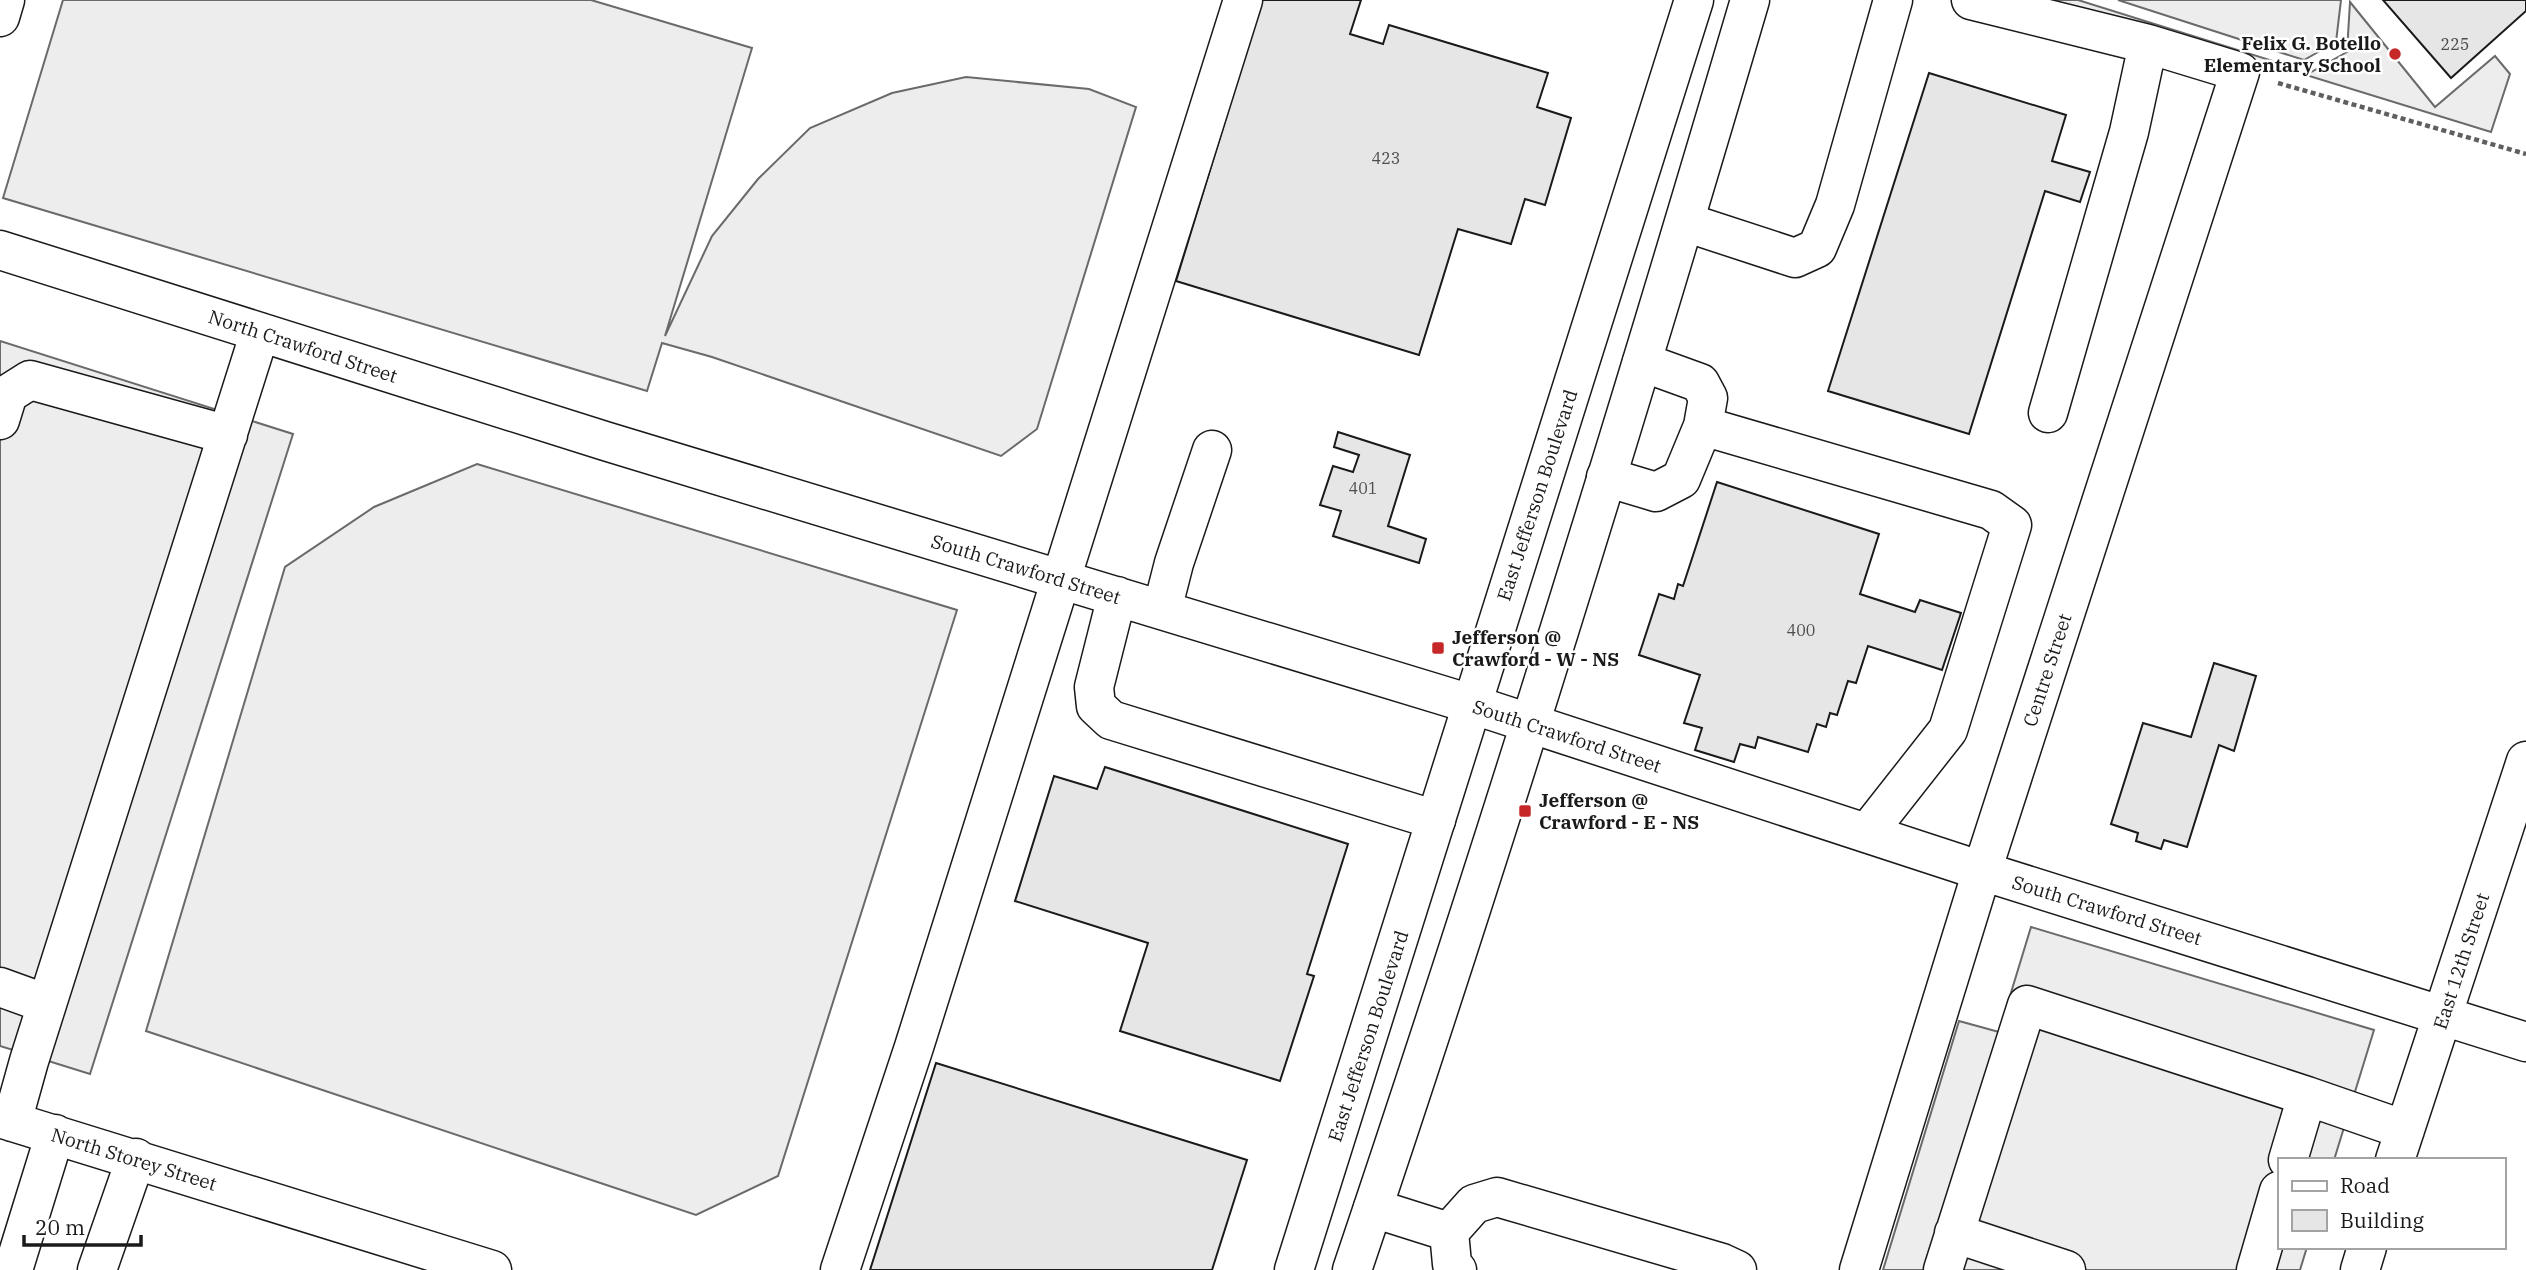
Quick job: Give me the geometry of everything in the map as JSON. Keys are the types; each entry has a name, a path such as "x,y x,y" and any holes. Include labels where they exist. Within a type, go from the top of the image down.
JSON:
{"street":[{"path":"0,17 5,0"},
{"path":"840,1270 918,1033 1243,0"},
{"name":"East Jefferson Boulevard","path":"1294,1270 1694,0"},
{"path":"1352,1270 1529,724 1685,222 1750,0"},
{"path":"1685,222 1796,258 1817,248 1835,205 1893,0"},
{"path":"1971,0 2148,44 2240,72"},
{"path":"2048,413 2129,132 2148,44"},
{"name":"Centre Street","path":"1859,1270 1982,871 2240,72"},
{"name":"North Crawford Street","path":"0,250 605,441"},
{"path":"6,1120 47,1004 260,332"},
{"path":"1606,477 1656,492 1681,479 1703,426 1708,398 1700,383 1642,362"},
{"path":"0,420 8,394 30,380 228,435"},
{"path":"1703,426 1991,510 2012,525 1948,730 1867,833"},
{"name":"South Crawford Street","path":"605,441 1471,705 1982,871 2526,1042"},
{"path":"1162,610 1174,563 1212,450"},
{"path":"1117,597 1094,687 1096,706 1111,720 1436,820"},
{"name":"East 12th Street","path":"2400,1145 2524,772"},
{"path":"0,988 47,1004"},
{"path":"1943,1270 2026,1005 2307,1096 2400,1145"},
{"path":"2289,1158 2307,1096"},
{"name":"North Storey Street","path":"6,1120 492,1270"},
{"path":"13,1270 55,1134"},
{"path":"97,1270 136,1158"},
{"path":"2256,1270 2278,1194"},
{"path":"1457,1270 1452,1264 1449,1232 1474,1204 1497,1197 1722,1263 1737,1270"},
{"path":"1373,1208 1449,1232"},
{"path":"1954,1233 2066,1270"}],"path":[{"path":"2240,72 2526,154"}],"shaded area":[{"path":"63,0 591,0 752,48 665,336 712,236 758,179 810,128 892,93 966,77 1089,89 1136,107 1037,429 1001,456 712,357 662,343 647,391 3,198"},
{"path":"2038,0 2078,0 2295,68 2287,70 2263,65 2256,69"},
{"path":"2118,0 2341,0 2336,42 2304,60"},
{"path":"2350,2 2435,107 2495,56 2510,74 2491,132 2306,75 2347,52"},
{"path":"0,341 293,434 90,1074 0,1046"},
{"path":"477,464 957,610 778,1176 696,1215 146,1031 285,567 374,507"},
{"path":"2031,927 2374,1030 2335,1158 2278,1158 2278,1249 2306,1249 2300,1270 1883,1270 1959,1021 1999,1032"}],"building":[{"path":"1262,0 1361,0 1350,34 1383,44 1389,25 1548,73 1537,107 1571,118 1545,205 1525,199 1511,244 1458,229 1419,355 1176,281"},
{"path":"2383,0 2526,0 2526,11 2451,78"},
{"path":"1929,73 2066,115 2052,161 2090,172 2080,202 2045,191 1969,434 1828,391"},
{"path":"1338,432 1410,455 1388,526 1426,539 1419,563 1333,536 1341,511 1320,505 1333,466 1353,472 1359,455 1334,447"},
{"path":"1717,482 1879,534 1860,594 1915,612 1920,600 1961,613 1942,670 1868,646 1856,683 1848,681 1837,715 1830,713 1826,727 1817,724 1808,752 1758,737 1755,748 1740,744 1734,762 1695,750 1702,728 1684,723 1700,675 1639,655 1659,594 1674,599 1678,584 1683,586"},
{"path":"2214,663 2256,676 2234,751 2219,745 2187,847 2164,840 2161,849 2136,841 2138,833 2111,824 2143,723 2191,737"},
{"path":"1105,767 1348,844 1307,974 1314,976 1280,1081 1120,1031 1148,943 1015,901 1054,776 1097,789"},
{"path":"936,1063 1247,1160 1212,1270 870,1270"}],"place":[{"name":"Felix G. Botello Elementary School","path":"2395,54"},
{"name":"Jefferson @ Crawford - W - NS","path":"1438,648"},
{"name":"Jefferson @ Crawford - E - NS","path":"1525,811"}]}
